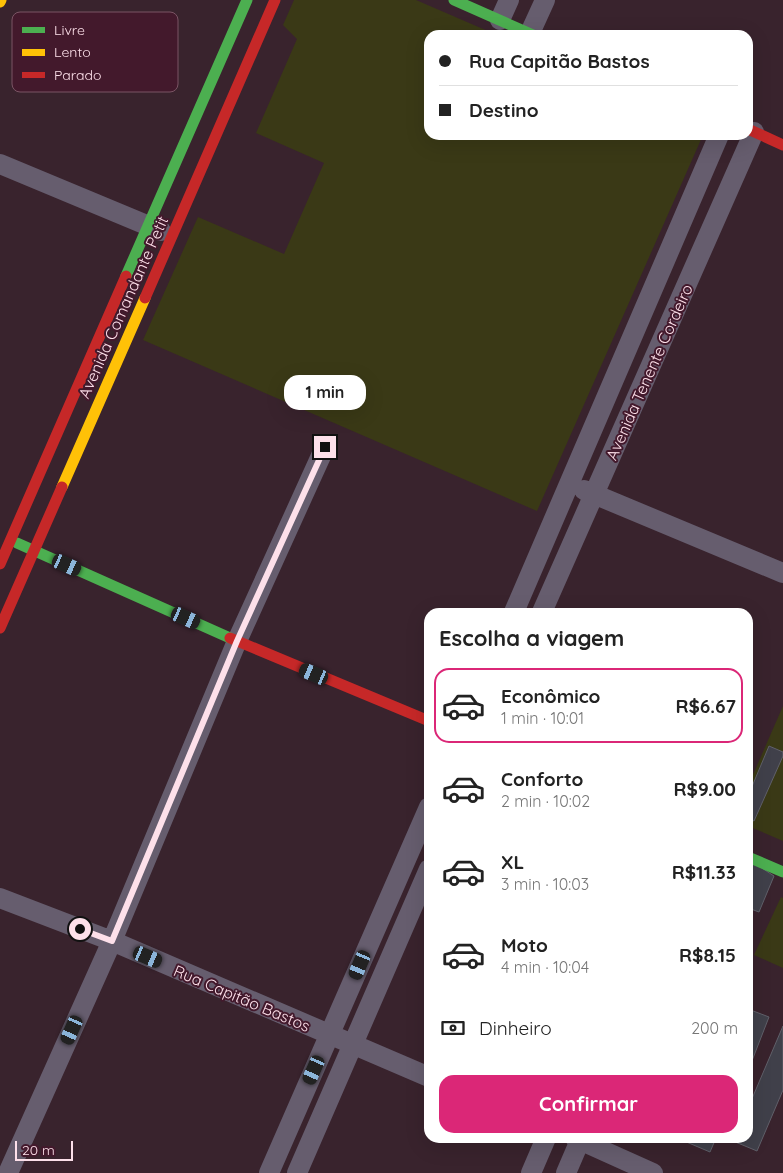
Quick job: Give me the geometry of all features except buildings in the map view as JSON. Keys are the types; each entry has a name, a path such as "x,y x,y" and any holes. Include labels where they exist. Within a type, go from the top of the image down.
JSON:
{"street":[{"name":"Avenida Comandante Petit","path":"0,564 5,538 149,226 247,0"},
{"name":"Avenida Comandante Petit","path":"0,628 275,0"},
{"path":"454,0 523,30"},
{"path":"500,20 509,0"},
{"path":"534,30 545,0"},
{"path":"753,131 783,144"},
{"name":"Avenida Tenente Cordeiro","path":"516,608 717,140"},
{"name":"Avenida Tenente Cordeiro","path":"544,608 595,494 747,140"},
{"path":"0,164 172,236"},
{"path":"8,1173 112,941 237,641 325,447"},
{"path":"570,484 783,573"},
{"path":"5,538 237,641 424,719"},
{"path":"269,1173 424,818"},
{"path":"753,858 783,872"},
{"path":"297,1173 424,881"},
{"name":"Rua Capitão Bastos","path":"0,898 112,941 424,1075"},
{"path":"531,1173 544,1143"},
{"path":"566,1173 577,1143"},
{"path":"590,1143 653,1173"}],"shaded area":[{"path":"294,0 416,0 485,30 424,30 424,140 701,140 537,511 143,340 198,217 284,254 324,163 256,133 297,39 283,25"},
{"path":"783,706 783,841 753,828 753,775"},
{"path":"781,897 783,898 783,968 754,955"}],"traffic: fast":[{"path":"126,276 247,0"},
{"path":"454,0 522,30"},
{"path":"17,543 230,638"},
{"path":"753,859 783,872"}],"traffic: slow":[{"path":"62,487 145,298"}],"traffic: jam":[{"path":"145,298 275,0"},
{"path":"753,131 783,145"},
{"path":"0,564 126,276"},
{"path":"0,628 62,487"},
{"path":"230,638 424,719"}],"route":[{"path":"80,929 112,941 237,641 325,447"}]}
